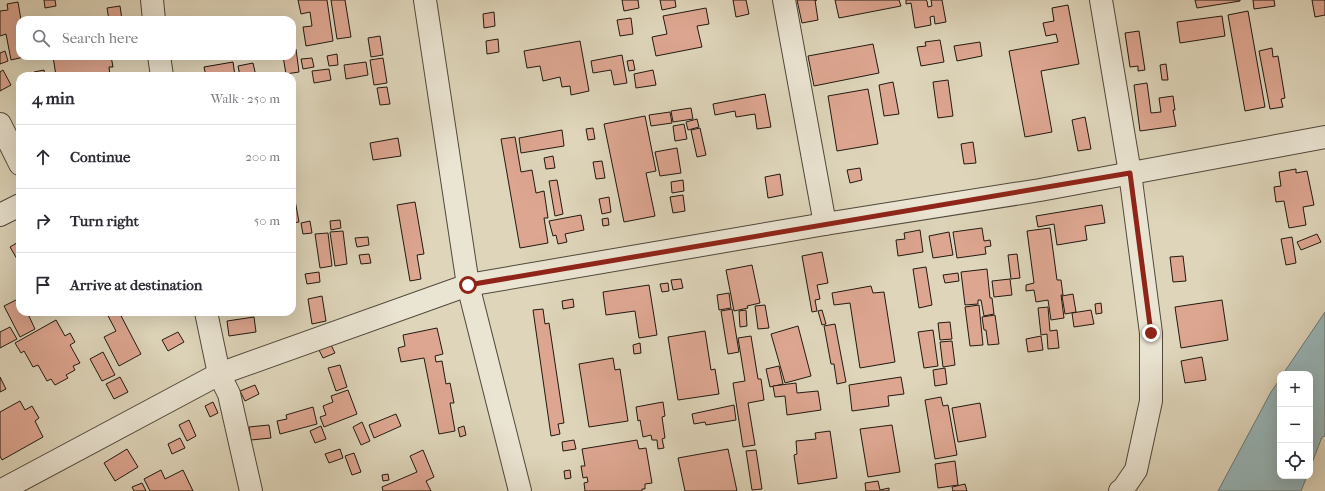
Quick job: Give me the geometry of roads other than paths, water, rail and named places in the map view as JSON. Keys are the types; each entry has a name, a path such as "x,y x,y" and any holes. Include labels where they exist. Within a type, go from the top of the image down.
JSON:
{"street":[{"path":"152,0 154,16"},
{"path":"425,0 468,285 520,491"},
{"path":"784,0 825,224"},
{"path":"1101,0 1130,173 1151,333 1150,401 1136,470 1120,491"},
{"path":"160,60 161,72"},
{"path":"0,124 16,156"},
{"path":"0,491 219,374 468,285 825,224 1032,191 1325,137"},
{"path":"0,215 16,207"},
{"path":"207,316 219,374 229,394 251,491"}],"water":[{"path":"1325,312 1325,436 1322,437 1313,460 1313,371 1285,371"},
{"path":"1277,383 1277,479 1306,479 1301,491 1218,491"}]}
